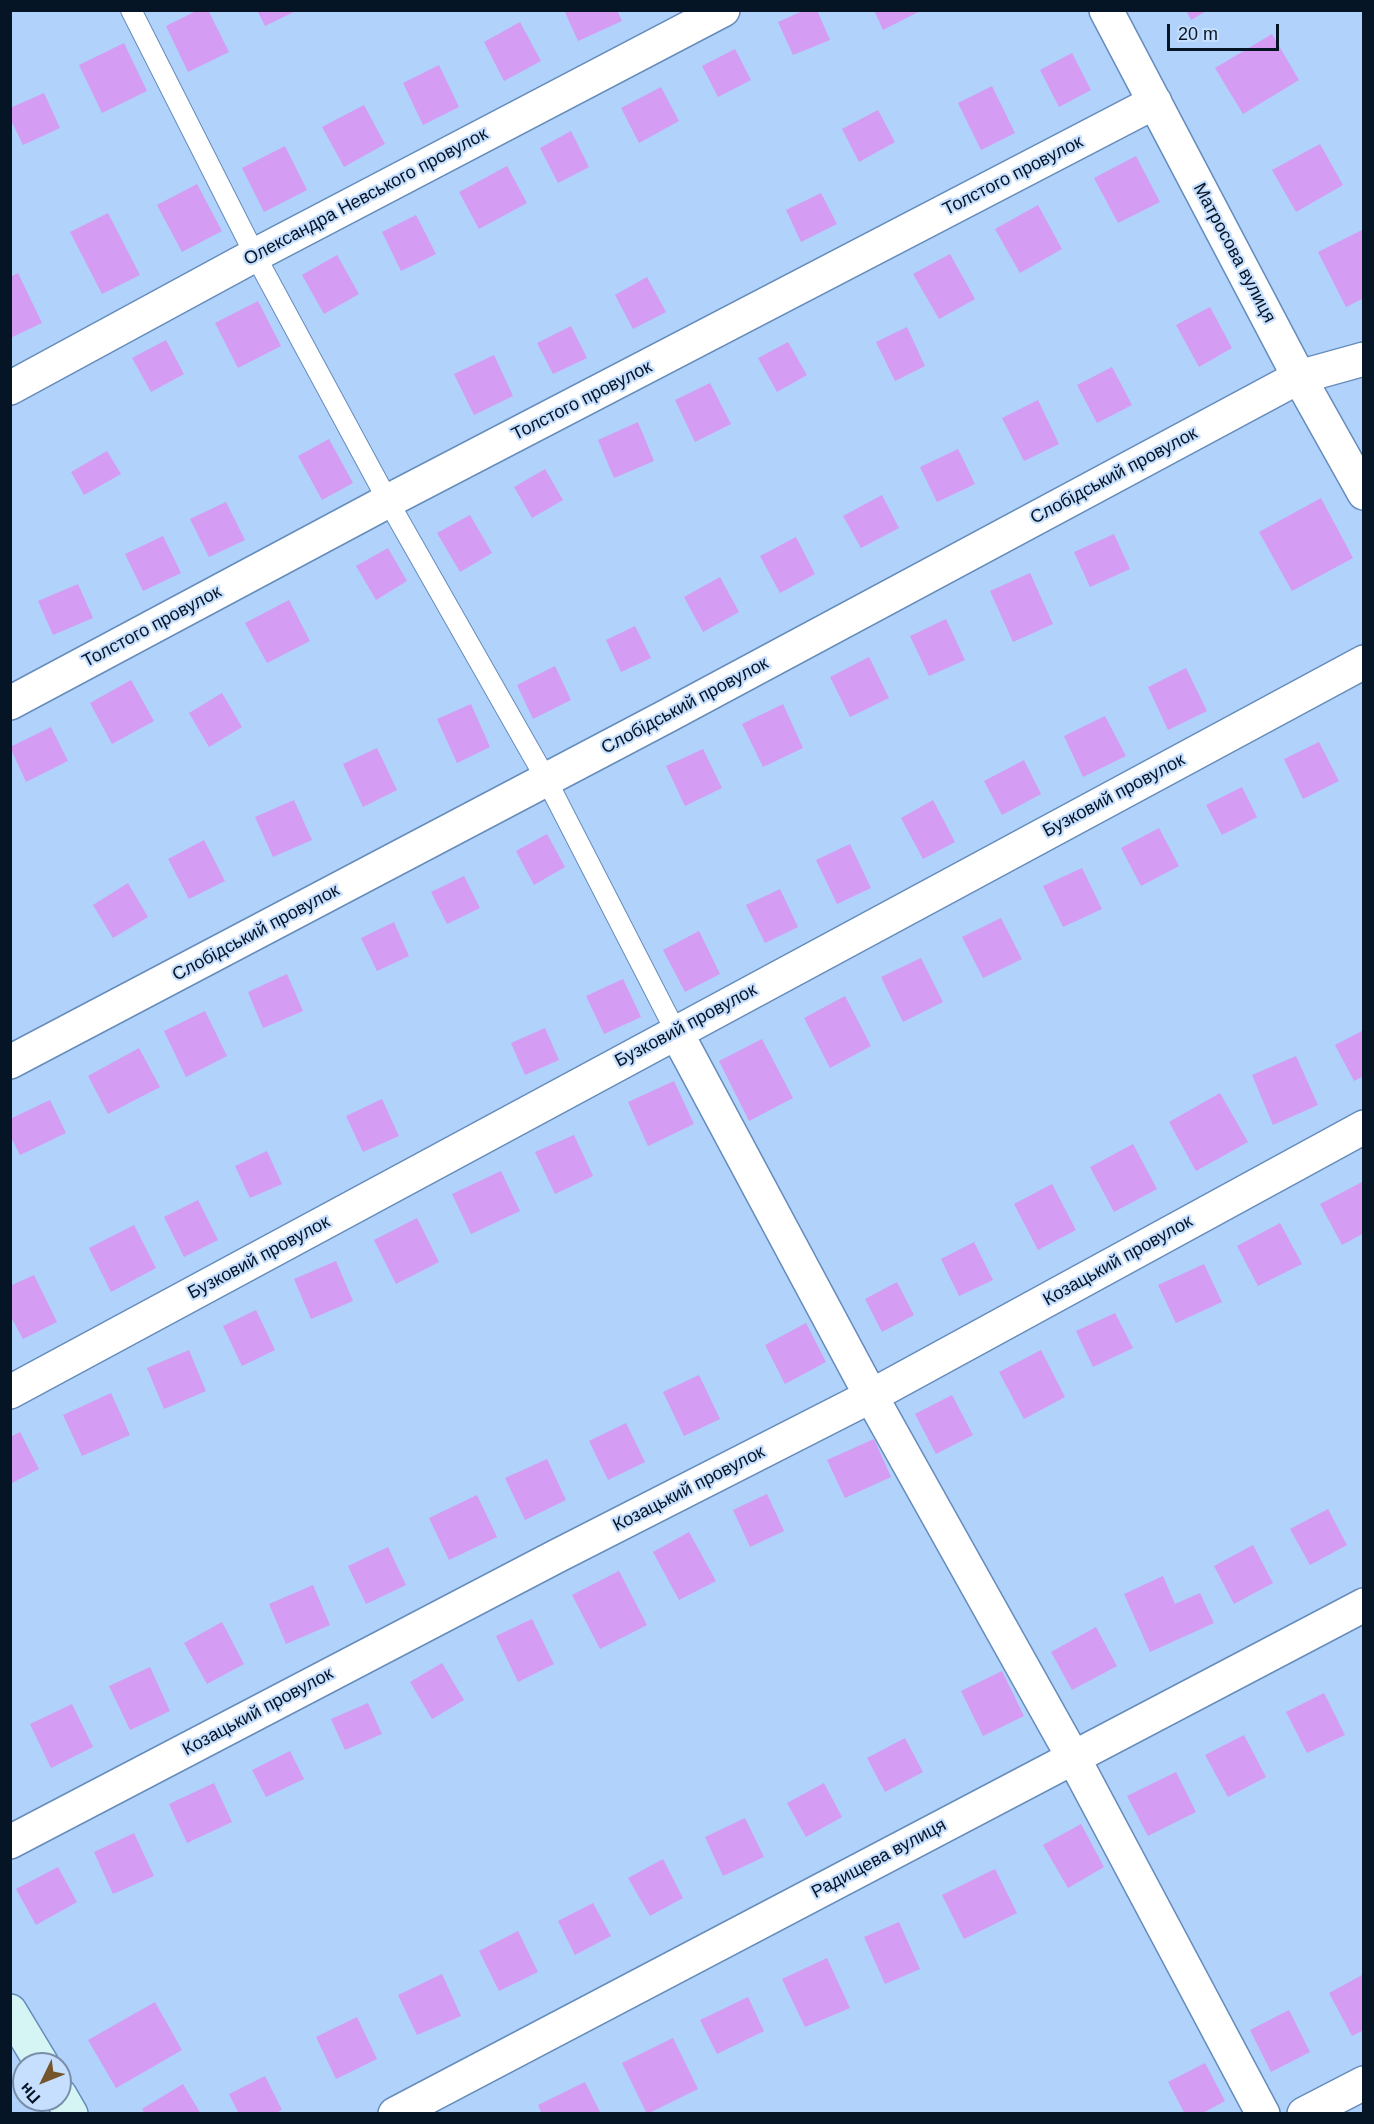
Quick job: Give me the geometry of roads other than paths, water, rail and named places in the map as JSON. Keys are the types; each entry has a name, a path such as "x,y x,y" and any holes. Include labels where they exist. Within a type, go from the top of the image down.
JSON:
{"street":[{"name":"Олександра Невського провулок","path":"10,388 255,255 723,10"},
{"name":"Матросова вулиця","path":"1106,10 1299,377 1364,493"},
{"name":"Толстого провулок","path":"10,703 388,501 1155,102"},
{"name":"Слобідський провулок","path":"10,1062 1299,377 1364,359"},
{"name":"Бузковий провулок","path":"10,1392 1364,662"},
{"path":"676,1032 871,1396 1073,1757 1263,2114"},
{"name":"Козацький провулок","path":"10,1842 557,1556 871,1396 1364,1127"},
{"name":"Радищева вулиця","path":"395,2114 1364,1605"},
{"path":"10,2011 35,2052"},
{"path":"1304,2114 1364,2083"}],"lane":[{"path":"131,10 255,255 388,501 546,779 676,1032"}]}
